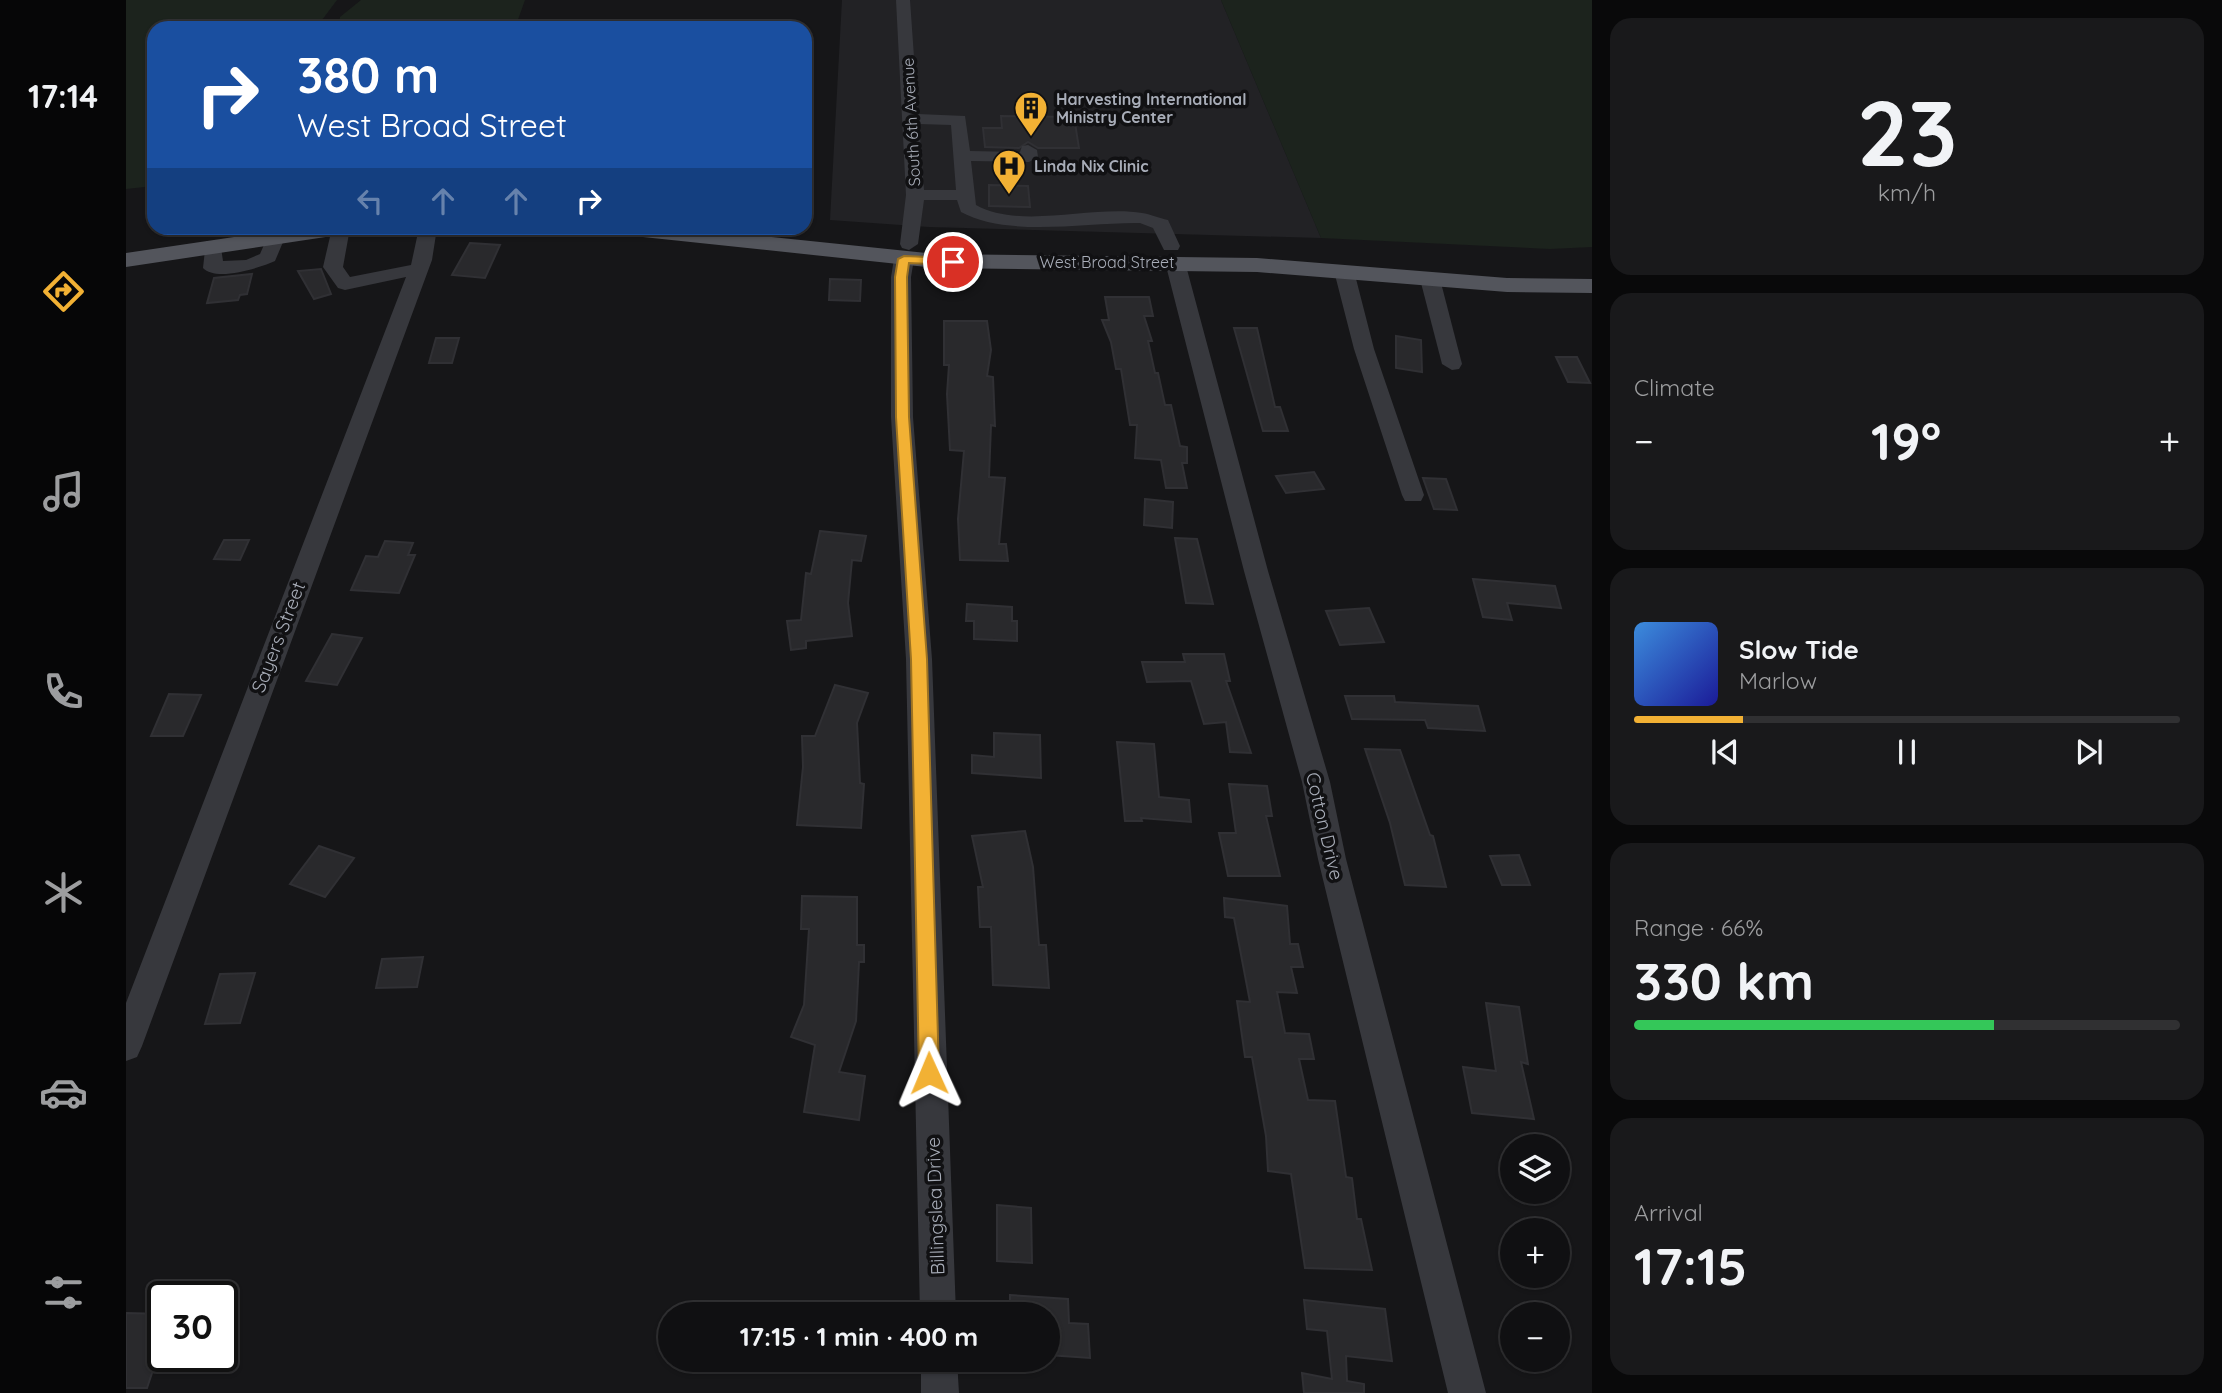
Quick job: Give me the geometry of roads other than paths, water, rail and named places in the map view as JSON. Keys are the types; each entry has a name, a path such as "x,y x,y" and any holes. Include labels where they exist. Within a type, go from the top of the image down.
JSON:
{"main road":[{"path":"126,244 248,235"},
{"name":"West Broad Street","path":"710,235 906,251"},
{"name":"West Broad Street","path":"812,235 981,262 1173,254 1309,253 1487,268 1592,270"},
{"path":"126,260 219,236"},
{"name":"West Broad Street","path":"1173,254 1430,279 1528,286 1592,286"}],"street":[{"name":"South 6th Avenue","path":"903,0 915,195 913,230 906,251"},
{"path":"911,119 959,120 967,208 983,217 1148,219 1165,228 1173,254"},
{"path":"962,156 1029,157 1028,150"},
{"path":"915,195 965,195"},
{"path":"339,235 333,267 345,284 374,276 418,270"},
{"name":"Sayers Street","path":"126,1046 204,832 418,270 426,235"},
{"name":"Billingslea Drive","path":"906,251 901,277 902,417 919,659 939,1302"},
{"name":"Cotton Drive","path":"1173,254 1256,571 1316,782 1332,859 1467,1393"},
{"path":"1344,271 1367,360 1413,495"},
{"path":"1430,279 1452,364"},
{"path":"939,1372 940,1393"}],"place":[{"name":"Harvesting International Ministry Center","path":"1031,138"},
{"name":"Linda Nix Clinic","path":"1009,196"}]}
